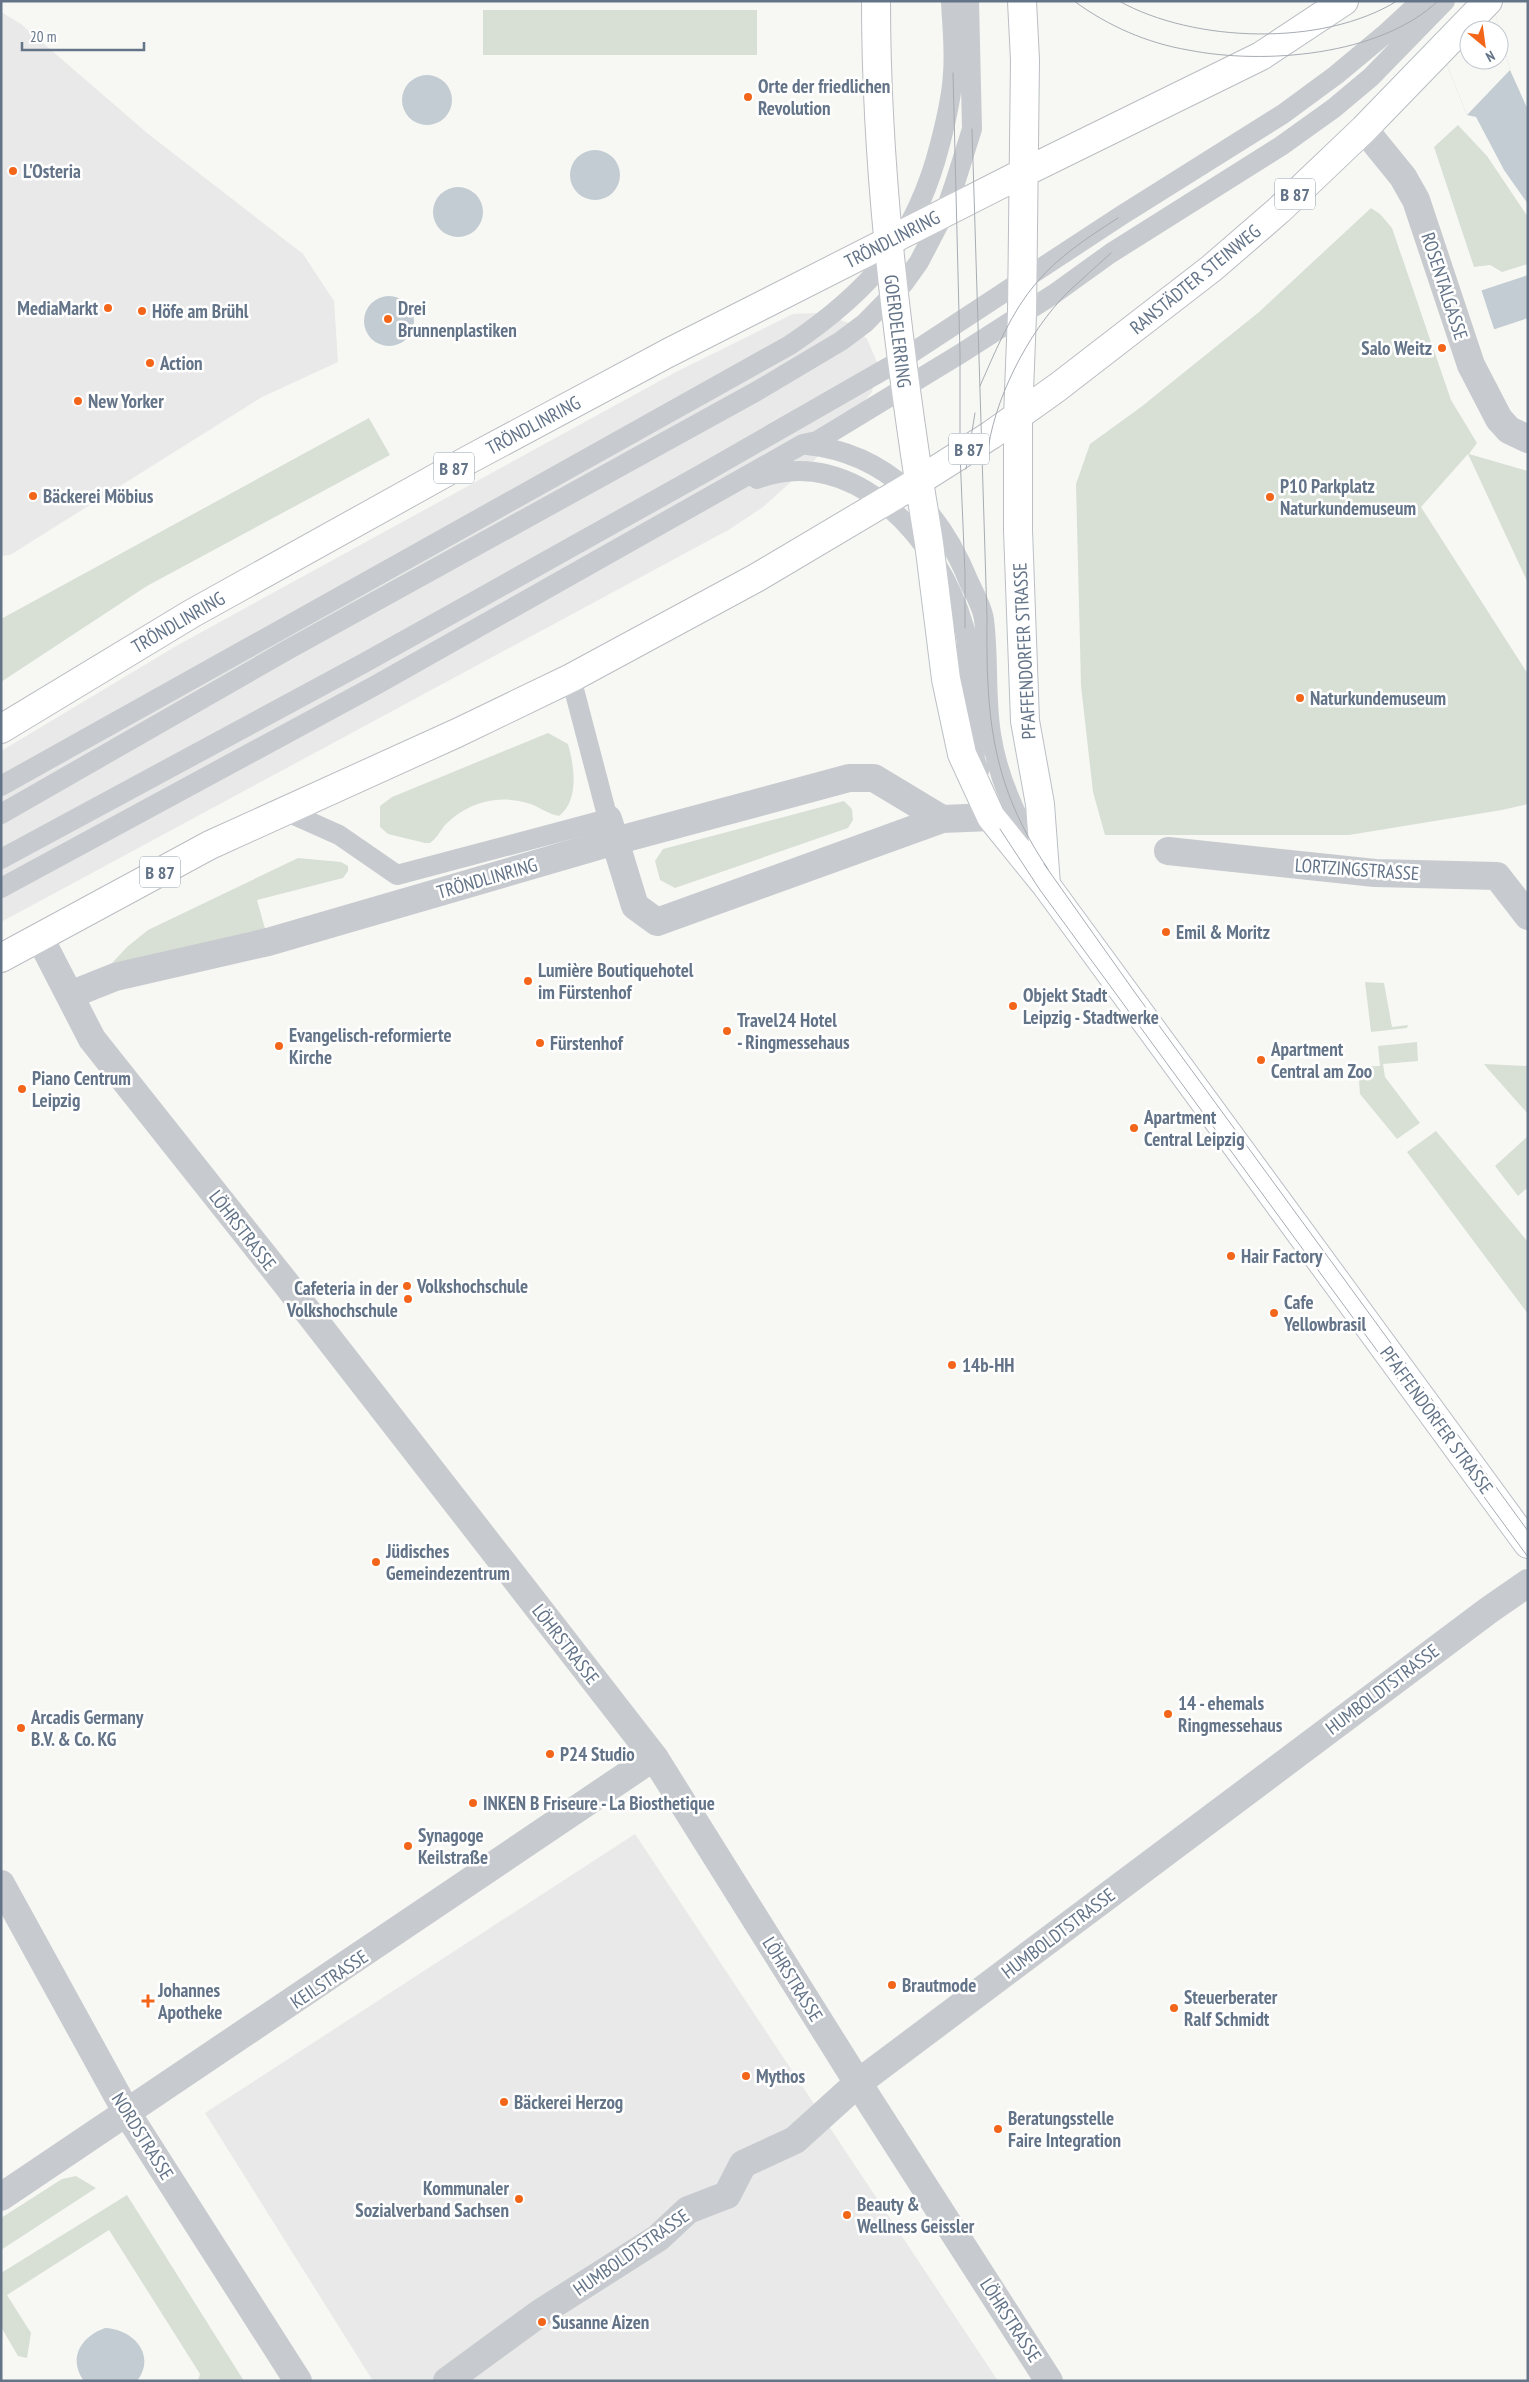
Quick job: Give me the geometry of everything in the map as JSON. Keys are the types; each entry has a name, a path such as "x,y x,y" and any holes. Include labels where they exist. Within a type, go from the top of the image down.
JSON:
{"main road":[{"name":"GOERDELERRING","path":"876,1 876,78 894,244 893,294 916,491"},
{"path":"1018,416 1022,314 1025,60 1022,1"},
{"name":"B 87","path":"1023,173 1261,56 1344,1"},
{"name":"RANSTÄDTER STEINWEG","path":"1018,416 1212,268 1279,210 1364,129 1488,1"},
{"name":"TRÖNDLINRING","path":"1,729 192,614 444,473 652,361 894,244 945,212 1023,173"},
{"name":"B 87","path":"1,958 210,844 457,733 571,678 756,578 883,503 916,491 1018,416"},
{"name":"PFAFFENDORFER STRASSE","path":"1018,416 1018,530 1025,721 1040,804 1045,874"},
{"name":"PFAFFENDORFER STRASSE","path":"916,491 930,553 946,679 962,754 996,823 1045,874 1528,1544"}],"street":[{"name":"ROSENTALGASSE","path":"1364,129 1403,177 1416,200 1467,355 1499,419 1509,430 1528,439"},
{"name":"TRÖNDLINRING","path":"70,995 115,977 268,942 611,830 849,778 874,778 942,819"},
{"path":"611,830 635,906 656,922 942,819 996,823"},
{"name":"LORTZINGSTRASSE","path":"1168,851 1375,873 1497,876 1528,916"},
{"name":"LÖHRSTRASSE","path":"40,938 92,1039 284,1281 654,1758 858,2083 1049,2381"},
{"name":"HUMBOLDTSTRASSE","path":"447,2381 540,2313 658,2238 688,2210 727,2195 743,2164 795,2140 858,2083 1489,1610 1528,1583"},
{"name":"KEILSTRASSE","path":"1,2198 654,1758"},
{"name":"NORDSTRASSE","path":"1,1884 127,2113 298,2381"}],"lane":[{"path":"1,786 790,345 821,324 854,297 894,244 924,197 933,171 945,125 953,73 951,1"},
{"path":"1,814 289,649 817,356 864,323 893,294 919,262 945,212 972,129 968,1"},
{"path":"1,859 364,664 901,360 1203,162 1283,114 1336,76 1384,35 1433,6"},
{"path":"702,474 762,451 817,441 1022,314 1111,254 1281,146 1334,108 1370,77 1433,6"},
{"path":"1,888 376,685 803,444 830,447 855,456 916,491 944,531 984,618 991,735 1002,780 1045,874"},
{"path":"676,517 740,485 767,475 811,470 834,475 856,484 883,503 908,525 930,553"},
{"path":"283,810 339,835 397,875 611,830 571,678"}],"shaded area":[{"path":"1492,1 1497,20 1472,20"},
{"path":"483,10 757,10 757,55 483,55"},
{"name":"Höfe am Brühl","path":"1,12 21,24 147,133 303,254 334,301 338,362 262,397 10,555 1,556"},
{"path":"1459,33 1459,70 1509,70 1509,66 1528,110 1528,204 1504,170 1476,117 1467,115 1441,50"},
{"path":"427,75 441,79 448,86 452,100 448,114 441,121 427,125 413,121 406,114 402,100 406,86 413,79"},
{"path":"1458,125 1487,156 1528,217 1528,264 1502,272 1490,265 1474,267 1434,147"},
{"path":"595,150 613,157 620,175 613,193 595,200 577,193 570,175 577,157"},
{"path":"458,187 472,191 479,198 483,212 479,226 472,233 458,237 444,233 437,226 433,212 437,198 444,191"},
{"path":"1371,208 1380,214 1392,228 1451,400 1477,443 1469,454 1528,471 1528,583 1468,454 1421,507 1528,674 1528,804 1349,835 1105,835 1093,792 1081,686 1076,484 1090,444 1141,407 1259,312"},
{"path":"1528,275 1528,318 1435,349 1422,310"},
{"path":"389,296 403,300 410,307 414,321 410,335 403,342 389,346 375,342 368,335 364,321 368,307 375,300"},
{"path":"818,313 849,323 867,339 877,362 872,392 813,462 763,507 730,529 1,922 1,751 178,645 676,372 793,314"},
{"path":"369,418 390,455 147,586 1,682 1,619"},
{"path":"548,733 568,744 572,762 573,792 566,809 559,816 516,800 494,800 473,806 454,817 430,843 388,834 380,827 380,806 392,797"},
{"path":"844,801 852,809 853,820 848,828 675,888 660,880 655,861 663,849"},
{"path":"298,858 341,862 348,866 348,871 343,878 257,900 267,936 114,974 112,963 127,947 148,930"},
{"path":"1365,982 1384,983 1392,1027 1408,1025 1407,1028 1371,1032"},
{"path":"1417,1042 1418,1061 1383,1064 1385,1077 1420,1123 1397,1139 1360,1094 1358,1067 1380,1066 1378,1046"},
{"path":"1484,1064 1528,1066 1528,1114 1488,1069"},
{"path":"1436,1131 1528,1242 1528,1314 1407,1152"},
{"path":"1528,1136 1528,1191 1526,1189 1518,1196 1495,1166"},
{"path":"635,1834 998,2381 373,2381 205,2113"},
{"path":"76,2176 96,2188 1,2250 1,2218 62,2179"},
{"path":"127,2195 244,2381 198,2381 200,2374 109,2230 7,2295 31,2333 27,2358 18,2356 1,2327 1,2273"},
{"path":"105,2328 125,2333 139,2345 143,2353 144,2362 143,2371 137,2381 84,2381 79,2372 77,2356 84,2342 90,2336"}],"pier":[{"path":"1430,1 1492,1 1497,20 1459,20 1459,70 1509,70 1509,66 1510,70 1467,115 1441,50"},
{"path":"1481,289 1495,332 1434,351 1420,309"}],"tram line":[{"path":"1074,1 1114,26 1158,43 1188,50 1251,56 1285,56 1320,52 1353,45 1385,34 1414,20 1438,1"},
{"path":"1119,1 1149,15 1184,25 1220,32 1258,34 1296,32 1333,26 1367,16 1397,1"},
{"path":"953,73 965,628"},
{"path":"972,129 988,687 991,718 1003,779 1014,808 1029,838 1048,869"},
{"path":"980,386 998,345 1019,306 1037,282 1065,255 1118,218"},
{"path":"987,458 990,436 1004,391 1026,347 1053,308 1111,253"},
{"path":"966,469 975,413"},
{"path":"1000,829 1040,890 1528,1557"},
{"path":"1044,864 1136,994 1528,1531"}],"place":[{"name":"Orte der friedlichen Revolution","path":"748,97"},
{"name":"L'Osteria","path":"13,171"},
{"name":"MediaMarkt","path":"108,308"},
{"name":"Höfe am Brühl","path":"142,311"},
{"name":"Drei Brunnenplastiken","path":"388,319"},
{"name":"Salo Weitz","path":"1442,348"},
{"name":"Action","path":"150,363"},
{"name":"New Yorker","path":"78,401"},
{"name":"Bäckerei Möbius","path":"33,496"},
{"name":"P10 Parkplatz Naturkundemuseum","path":"1270,497"},
{"name":"Naturkundemuseum","path":"1300,698"},
{"name":"Emil & Moritz","path":"1166,932"},
{"name":"Lumière Boutiquehotel im Fürstenhof","path":"528,981"},
{"name":"Objekt Stadt Leipzig - Stadtwerke","path":"1013,1006"},
{"name":"Travel24 Hotel - Ringmessehaus","path":"727,1031"},
{"name":"Fürstenhof","path":"540,1043"},
{"name":"Evangelisch-reformierte Kirche","path":"279,1046"},
{"name":"Apartment Central am Zoo","path":"1261,1060"},
{"name":"Piano Centrum Leipzig","path":"22,1089"},
{"name":"Apartment Central Leipzig","path":"1134,1128"},
{"name":"Hair Factory","path":"1231,1256"},
{"name":"Volkshochschule","path":"407,1286"},
{"name":"Cafeteria in der Volkshochschule","path":"408,1299"},
{"name":"Cafe Yellowbrasil","path":"1274,1313"},
{"name":"14b-HH","path":"952,1365"},
{"name":"Jüdisches Gemeindezentrum","path":"376,1562"},
{"name":"14 - ehemals Ringmessehaus","path":"1168,1714"},
{"name":"Arcadis Germany B.V. & Co. KG","path":"21,1728"},
{"name":"P24 Studio","path":"550,1754"},
{"name":"INKEN B Friseure - La Biosthetique","path":"473,1803"},
{"name":"Synagoge Keilstraße","path":"408,1846"},
{"name":"Brautmode","path":"892,1985"},
{"name":"Johannes Apotheke","path":"148,2001"},
{"name":"Steuerberater Ralf Schmidt","path":"1174,2008"},
{"name":"Mythos","path":"746,2076"},
{"name":"Bäckerei Herzog","path":"504,2102"},
{"name":"Beratungsstelle Faire Integration","path":"998,2129"},
{"name":"Kommunaler Sozialverband Sachsen","path":"519,2199"},
{"name":"Beauty & Wellness Geissler","path":"847,2215"},
{"name":"Susanne Aizen","path":"542,2322"}]}
